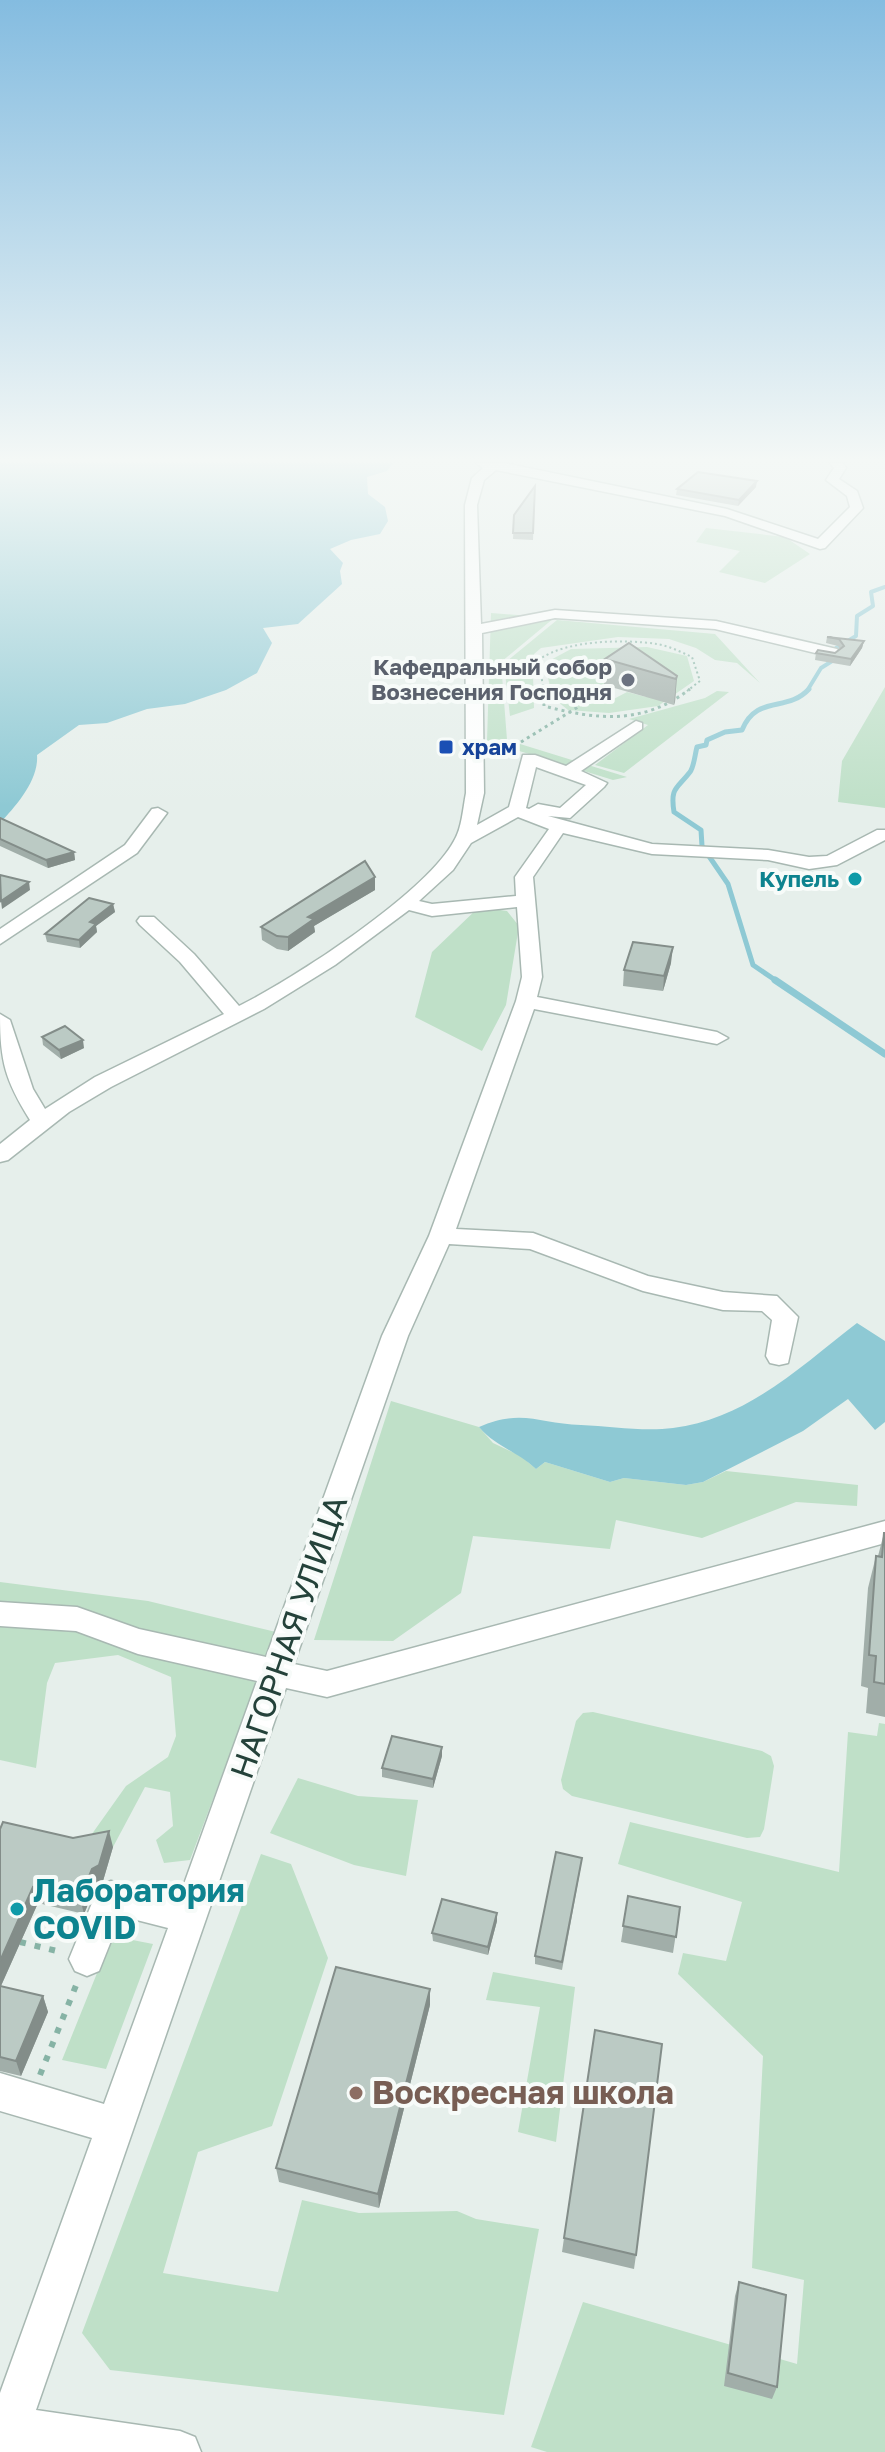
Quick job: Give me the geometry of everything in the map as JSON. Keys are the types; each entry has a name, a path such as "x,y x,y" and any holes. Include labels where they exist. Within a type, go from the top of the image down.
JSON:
{"street":[{"path":"0,1155 42,1122 103,1082 236,1015 328,961 406,903 446,866 465,839 475,793 472,577"},
{"path":"472,630 555,614 716,625 832,652"},
{"path":"568,773 636,726"},
{"path":"465,839 518,808 564,814 598,783 529,759 518,808"},
{"path":"518,808 559,827 652,849 768,855 809,863 831,861 877,835 885,835"},
{"path":"0,938 131,849 158,813"},
{"name":"НАГОРНАЯ УЛИЦА","path":"3,2436 117,2127 395,1336 441,1236 526,1001 532,977 524,877 559,827"},
{"path":"406,903 432,910 524,901"},
{"path":"147,921 187,958 236,1015"},
{"path":"526,1001 717,1038"},
{"path":"0,1020 22,1089 42,1122"},
{"path":"441,1236 533,1241 643,1283 723,1301 768,1302 785,1317 779,1356"},
{"path":"0,1614 77,1619 138,1641 327,1684 885,1532"},
{"path":"87,1959 111,1897 191,1918"},
{"path":"15,2096 117,2127"},
{"path":"3,2436 180,2452"}],"path":[{"path":"616,640 660,644 692,657 700,681 669,705 611,717 591,718 570,712 544,706 540,659 551,651 616,640"},
{"path":"529,759 510,749 604,691"},
{"path":"15,2096 87,1959 20,1942"}],"green space":[{"path":"742,577 774,577 765,583"},
{"path":"491,613 554,618 501,662 507,740 627,777 613,780 487,741"},
{"path":"557,620 715,634 760,683 737,663 715,660 696,648 669,639 618,637 541,648 534,654 534,667 507,661"},
{"path":"647,647 687,656 694,681 658,706 609,713 568,710 552,697 545,663 571,649","holes":["626,656 665,668 646,697 627,692 608,702 599,699 608,692 599,689 615,677 602,673"]},
{"path":"505,673 533,675 534,708 510,716"},
{"path":"885,687 885,808 838,802 842,761"},
{"path":"717,691 729,692 624,773 595,765 648,725 629,719 705,698"},
{"path":"479,907 507,911 519,926 506,1005 482,1051 415,1017 432,952"},
{"path":"391,1401 479,1427 493,1443 521,1456 536,1469 545,1462 610,1482 624,1478 686,1485 703,1482 726,1471 858,1485 857,1506 796,1502 702,1538 616,1520 610,1549 473,1536 461,1593 393,1641 314,1640"},
{"path":"0,1582 148,1601 276,1632 190,1860 164,1863 156,1840 173,1826 170,1792 145,1787 113,1847 77,1855 126,1786 168,1757 176,1736 171,1677 118,1655 55,1663 47,1683 36,1768 0,1760"},
{"path":"593,1712 762,1751 771,1756 774,1766 760,1837 747,1838 572,1796 563,1789 561,1780 576,1721 583,1713"},
{"path":"879,1723 885,1724 885,2452 547,2452 531,2447 583,2302 797,2364 804,2280 752,2268 763,2056 678,1974 683,1953 726,1961 742,1902 618,1864 630,1822 839,1872 848,1732 877,1736"},
{"path":"298,1778 358,1796 418,1800 406,1876 354,1865 270,1833"},
{"path":"261,1854 291,1864 328,1958 272,2126 198,2152 163,2273 278,2292 302,2200 359,2213 457,2211 476,2219 539,2229 504,2415 110,2370 82,2333"},
{"path":"112,1936 153,1944 106,2069 62,2060"},
{"path":"493,1972 575,1987 556,2142 518,2132 540,2007 486,2000"}],"water":[{"path":"0,577 341,577 342,584 298,624 263,628 272,643 257,673 226,690 185,704 147,709 107,723 79,725 37,755 30,783 0,823"},
{"path":"857,1323 885,1341 885,1422 875,1430 848,1399 803,1431 703,1482 686,1485 624,1478 610,1482 545,1462 536,1469 479,1427 494,1421 519,1418 639,1429 700,1423 725,1414 772,1388"}],"building":[{"path":"827,637 864,641 851,659 816,653 818,650 835,653 844,646 839,639"},
{"path":"629,643 677,676 676,679 605,659"},
{"path":"0,818 74,852 46,860 0,839"},
{"path":"365,861 375,877 308,917 314,919 288,937 277,936 261,927"},
{"path":"0,875 29,882 1,901"},
{"path":"89,898 113,904 90,922 96,924 79,940 45,934"},
{"path":"633,942 673,947 664,976 624,970"},
{"path":"65,1026 83,1040 59,1050 42,1037"},
{"path":"884,1533 885,1684 874,1682 876,1656 869,1655 876,1556 882,1557"},
{"path":"392,1736 442,1747 433,1779 382,1768"},
{"name":"Лаборатория COVID","path":"3,1822 73,1838 109,1831 99,1865 92,1869 80,1898 33,1887 0,1961 0,1829"},
{"path":"556,1852 582,1858 562,1962 535,1956"},
{"path":"628,1896 680,1907 676,1937 623,1926"},
{"path":"442,1899 497,1913 488,1947 432,1933"},
{"name":"Воскресная школа","path":"336,1967 430,1989 378,2194 276,2168"},
{"name":"Лаборатория COVID","path":"0,1986 43,1996 16,2061 0,2057"},
{"path":"595,2030 662,2044 636,2255 564,2238"},
{"path":"739,2282 786,2295 777,2387 728,2373"}],"waterway":[{"path":"808,690 821,668 837,658 836,648 856,636 857,616 873,606 871,592 885,587"},
{"path":"778,982 753,965 728,884 702,846 701,830 674,812 673,798 691,770 697,747 706,745 707,740 725,732 742,730 756,712 791,700 808,690"},
{"path":"775,980 885,1054"}],"place":[{"name":"Кафедральный собор Вознесения Господня","path":"628,680"},
{"name":"храм","path":"446,747"},
{"name":"Купель","path":"855,879"},
{"name":"Лаборатория COVID","path":"17,1909"},
{"name":"Воскресная школа","path":"356,2093"}]}
